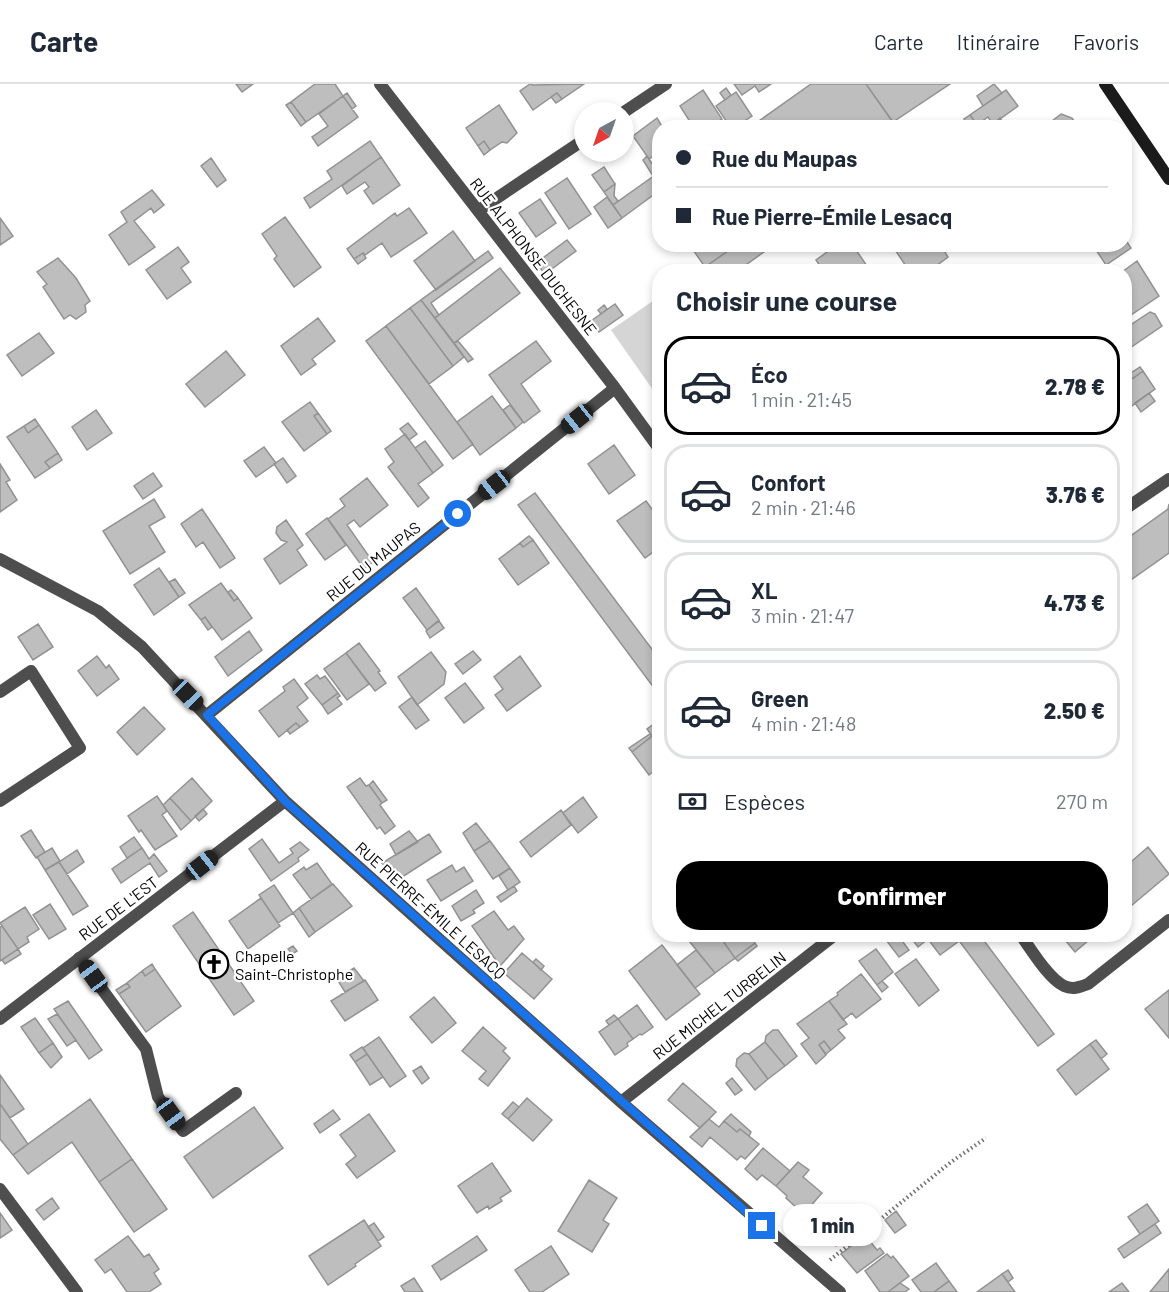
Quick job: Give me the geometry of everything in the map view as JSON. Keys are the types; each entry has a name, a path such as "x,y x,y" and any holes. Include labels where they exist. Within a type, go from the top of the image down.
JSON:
{"street":[{"name":"RUE ALPHONSE DUCHESNE","path":"380,84 479,210 652,439"},
{"path":"634,105 666,84"},
{"path":"1105,84 1129,120"},
{"path":"1132,124 1169,179"},
{"path":"479,210 574,146"},
{"name":"RUE DU MAUPAS","path":"207,715 615,388"},
{"path":"1132,504 1169,479"},
{"name":"RUE PIERRE-ÉMILE LESACQ","path":"0,559 98,611 142,647 285,801 835,1291"},
{"path":"0,692 31,671 80,748 0,801"},
{"name":"RUE DE L'EST","path":"0,1019 285,801"},
{"path":"1026,942 1051,975 1064,986 1076,988 1088,984 1169,920"},
{"name":"RUE MICHEL TURBELIN","path":"621,1102 826,942"},
{"path":"79,958 146,1049 158,1097 183,1131 236,1092"},
{"path":"0,1189 77,1292"}],"path":[{"path":"815,1272 951,1162 986,1138"}],"shaded area":[{"path":"652,302 652,389 611,330"}],"building":[{"path":"236,84 253,84 242,92"},
{"path":"315,84 335,84 343,96 306,122 291,102"},
{"path":"530,84 584,84 562,99 557,93 533,110 520,91"},
{"path":"734,84 771,84 759,92 755,86 742,95"},
{"path":"811,84 866,84 891,120 760,120"},
{"path":"866,84 950,84 896,120 892,120"},
{"path":"994,84 1002,93 983,106 977,96"},
{"path":"726,88 731,95 725,100 720,93"},
{"path":"703,90 722,119 689,120 680,106"},
{"path":"1006,90 1018,106 999,120 990,120 988,117 984,120 974,120 970,115"},
{"path":"736,92 752,116 746,120 726,120 716,106"},
{"path":"347,93 356,106 352,109 343,96"},
{"path":"557,93 562,99 556,103 551,97"},
{"path":"343,96 358,117 318,146 312,137 328,126 319,114"},
{"path":"291,102 306,122 301,126 286,105"},
{"path":"499,105 517,133 507,143 502,142 490,150 484,141 478,146 466,128"},
{"path":"1061,114 1073,120 1053,120"},
{"path":"970,115 974,120 965,120"},
{"path":"652,122 652,157 649,159 634,135"},
{"path":"370,141 381,157 310,208 304,198 332,179 327,171"},
{"path":"484,141 490,150 484,155 478,146"},
{"path":"647,156 652,164 652,174 643,160"},
{"path":"381,157 400,185 373,204 364,191 369,187 365,182 347,194 342,186"},
{"path":"211,158 226,180 217,187 201,166"},
{"path":"604,167 615,184 604,192 592,175"},
{"path":"652,177 652,196 622,218 613,205"},
{"path":"567,178 591,214 569,229 545,193"},
{"path":"615,184 614,196 618,201 613,205 604,192"},
{"path":"152,190 164,205 154,213 151,208 134,221 155,247 129,265 109,235 127,222 121,212"},
{"path":"607,197 622,218 608,228 594,207"},
{"path":"540,199 556,223 536,237 519,213"},
{"path":"409,208 427,233 391,257 382,243 365,255 363,253 354,259 347,249 395,213 397,216"},
{"path":"285,217 321,267 294,287 274,259 277,256 262,234"},
{"path":"0,218 13,236 0,245"},
{"path":"453,231 475,261 436,290 414,261"},
{"path":"567,240 576,251 545,274 536,263"},
{"path":"178,247 189,262 181,268 191,282 167,299 146,270"},
{"path":"488,251 493,258 431,303 439,315 435,318 421,300"},
{"path":"695,252 727,252 709,264 703,264"},
{"path":"727,252 764,252 747,264 709,264"},
{"path":"827,252 857,252 866,264 819,264 816,260"},
{"path":"896,252 945,252 948,257 939,264 905,264"},
{"path":"1097,252 1125,252 1107,264"},
{"path":"363,253 366,258 358,264 354,259"},
{"path":"58,258 76,278 90,301 85,305 86,312 76,319 70,315 64,319 43,287 47,284 37,272"},
{"path":"1137,261 1159,296 1132,314 1132,265"},
{"path":"500,268 520,293 454,343 435,318"},
{"path":"421,300 464,357 453,366 410,308"},
{"path":"615,304 623,315 599,332 591,321"},
{"path":"604,305 607,309 601,314 598,310"},
{"path":"410,308 453,366 429,384 386,326"},
{"path":"1150,312 1155,314 1162,326 1132,347 1132,324"},
{"path":"318,318 335,341 312,359 316,364 301,375 281,346"},
{"path":"386,326 473,444 453,459 366,341"},
{"path":"39,333 54,353 22,376 7,355"},
{"path":"458,341 473,359 468,362 454,343"},
{"path":"536,341 551,361 521,384 540,411 524,423 489,375"},
{"path":"226,351 245,375 205,407 186,384"},
{"path":"1140,367 1143,371 1132,379 1132,372"},
{"path":"1143,371 1155,389 1132,406 1132,379"},
{"path":"1149,393 1155,401 1141,412 1135,403"},
{"path":"492,396 516,428 480,455 457,422"},
{"path":"310,402 318,413 314,416 327,434 304,451 282,422"},
{"path":"510,405 523,422 516,428 503,410"},
{"path":"96,410 112,433 87,450 72,427"},
{"path":"318,413 331,431 327,434 314,416"},
{"path":"35,419 39,425 28,433 24,426"},
{"path":"408,423 417,434 409,440 400,429"},
{"path":"39,425 58,453 45,462 50,468 35,478 7,437 24,426 28,433"},
{"path":"405,434 433,473 418,484 429,498 418,507 388,467 394,462 385,449"},
{"path":"425,441 443,465 433,473 415,448"},
{"path":"614,445 635,475 609,494 588,464"},
{"path":"264,447 276,463 256,477 244,461"},
{"path":"58,453 62,460 50,468 45,462"},
{"path":"283,458 296,476 287,483 274,464"},
{"path":"0,464 10,480 6,482 17,500 0,512"},
{"path":"153,473 162,486 143,499 134,486"},
{"path":"367,478 388,505 360,527 354,520 347,525 373,562 364,569 328,519 345,506 340,499"},
{"path":"535,493 652,649 652,685 518,505"},
{"path":"154,499 165,517 149,526 165,552 130,574 103,531"},
{"path":"646,501 652,509 652,553 645,558 617,521"},
{"path":"1169,504 1169,553 1132,579 1132,535 1168,509"},
{"path":"202,509 235,558 220,568 203,542 196,547 181,524"},
{"path":"327,518 346,545 325,560 306,534"},
{"path":"286,520 303,545 297,550 307,565 280,584 264,559 287,542 281,540 276,533 277,527"},
{"path":"529,536 533,540 523,547 520,543"},
{"path":"533,540 549,563 518,585 499,559 520,543 523,547"},
{"path":"159,568 179,597 154,615 134,585"},
{"path":"175,579 185,593 179,597 169,582"},
{"path":"221,583 234,601 238,598 252,618 222,640 205,617 201,620 189,605"},
{"path":"416,588 439,620 427,630 403,598"},
{"path":"231,590 238,598 234,601 228,592"},
{"path":"205,617 212,627 208,630 201,620"},
{"path":"439,621 444,628 430,638 426,631"},
{"path":"38,624 53,647 33,660 18,637"},
{"path":"249,631 262,650 228,676 215,657"},
{"path":"359,643 386,683 375,691 346,653"},
{"path":"473,651 481,660 463,674 455,664"},
{"path":"431,652 446,672 444,684 417,705 398,677"},
{"path":"346,653 369,684 347,700 324,669"},
{"path":"97,656 106,668 109,665 119,679 97,696 78,671"},
{"path":"520,656 541,686 507,711 495,695 503,689 494,677"},
{"path":"317,675 320,679 325,676 338,693 322,705 305,684"},
{"path":"294,679 308,698 297,707 308,721 300,727 296,723 279,737 259,711 285,691 283,687"},
{"path":"465,683 484,708 464,723 445,698"},
{"path":"338,693 340,696 337,698 342,704 328,714 322,705"},
{"path":"412,697 429,720 416,729 399,707"},
{"path":"144,707 165,729 137,755 117,732"},
{"path":"296,723 300,727 290,734 287,730"},
{"path":"652,725 652,736 647,729"},
{"path":"650,734 652,736 632,752 629,748"},
{"path":"652,736 652,773 649,775 632,752"},
{"path":"192,778 212,801 191,821 170,798"},
{"path":"360,778 366,786 369,785 395,826 385,834 380,827 377,829 347,787"},
{"path":"373,781 387,800 382,803 369,785"},
{"path":"157,796 167,811 162,815 177,836 155,850 128,816"},
{"path":"583,797 597,817 578,833 563,813"},
{"path":"170,798 191,821 181,830 163,805"},
{"path":"203,809 207,814 199,821 195,816"},
{"path":"561,810 571,825 531,857 520,842"},
{"path":"476,823 490,841 474,851 463,833"},
{"path":"31,830 45,852 36,858 21,836"},
{"path":"409,831 418,842 396,855 390,844"},
{"path":"429,834 441,852 399,879 382,863"},
{"path":"134,837 142,848 127,858 120,847"},
{"path":"262,839 279,863 293,853 290,849 300,842 309,850 298,858 299,861 271,881 249,849"},
{"path":"490,841 510,868 493,879 474,851"},
{"path":"1148,847 1169,874 1132,905 1132,861"},
{"path":"52,848 60,861 45,870 37,857"},
{"path":"142,848 149,859 154,854 167,871 159,877 150,863 121,883 112,869"},
{"path":"77,850 84,862 67,874 59,862"},
{"path":"59,862 88,906 73,915 45,870"},
{"path":"317,863 332,884 311,899 293,875 304,867 306,870"},
{"path":"452,865 456,872 464,867 473,881 441,901 427,880"},
{"path":"510,868 520,882 508,890 499,876"},
{"path":"333,884 352,906 315,932 299,908"},
{"path":"274,885 293,913 278,923 259,895"},
{"path":"514,886 517,891 501,902 497,897"},
{"path":"476,890 484,903 473,910 475,913 461,921 452,906"},
{"path":"261,898 280,926 248,949 229,921"},
{"path":"50,904 66,929 49,939 33,915"},
{"path":"25,907 39,929 27,937 29,942 18,949 0,923"},
{"path":"299,908 315,932 309,937 293,913"},
{"path":"494,911 508,930 514,926 524,939 500,966 472,926"},
{"name":"Chapelle Saint-Christophe","path":"193,912 254,1001 234,1015 173,926"},
{"path":"2,926 18,949 0,961 0,927"},
{"path":"690,942 724,942 735,958 715,973"},
{"path":"724,942 754,942 755,943 735,958"},
{"path":"888,942 903,942 909,950 899,957"},
{"path":"914,942 924,942 918,947"},
{"path":"930,942 958,942 940,955"},
{"path":"960,942 985,942 1054,1034 1038,1046"},
{"path":"1067,942 1087,942 1075,952"},
{"path":"755,943 757,946 738,961 735,958"},
{"path":"662,945 700,994 666,1020 629,971"},
{"path":"293,946 297,951 292,954 288,949"},
{"path":"18,949 21,954 5,964 2,960"},
{"path":"876,949 893,972 877,985 859,961"},
{"path":"696,950 715,973 695,988 677,965"},
{"path":"522,953 552,979 534,999 504,973"},
{"path":"536,959 544,966 541,970 533,962"},
{"path":"916,959 939,990 919,1006 895,974"},
{"path":"152,964 155,969 145,976 142,971"},
{"path":"354,968 364,981 345,992 337,979"},
{"path":"155,969 181,1006 146,1032 119,994 130,987 127,983 142,971 145,976"},
{"path":"861,974 881,999 856,1018 852,1013 843,1020 829,1001"},
{"path":"365,980 378,1000 345,1021 331,1001"},
{"path":"882,981 888,987 882,992 877,985"},
{"path":"127,983 130,987 119,994 116,990"},
{"path":"1169,990 1169,1038 1145,1009"},
{"path":"434,997 456,1023 432,1043 410,1017"},
{"path":"68,1001 102,1050 89,1059 54,1009"},
{"path":"829,1001 847,1024 838,1030 845,1038 831,1050 824,1041 819,1045 826,1055 816,1064 801,1044 809,1038 797,1024"},
{"path":"637,1005 653,1027 633,1039 618,1019"},
{"path":"57,1014 76,1040 67,1046 48,1019"},
{"path":"614,1015 618,1019 609,1025 606,1021"},
{"path":"35,1018 53,1043 39,1053 21,1027"},
{"path":"618,1019 633,1039 627,1043 628,1046 615,1055 599,1032"},
{"path":"483,1027 506,1048 503,1051 510,1058 488,1086 479,1079 486,1071 462,1051"},
{"path":"773,1030 778,1030 797,1056 785,1066 765,1042 766,1036"},
{"path":"379,1037 406,1076 390,1087 363,1048"},
{"path":"1096,1040 1107,1054 1101,1059 1090,1044"},
{"path":"824,1041 831,1050 826,1054 819,1045"},
{"path":"765,1042 785,1066 768,1079 749,1054"},
{"path":"53,1043 62,1057 51,1068 39,1053"},
{"path":"1090,1044 1109,1069 1076,1095 1057,1070"},
{"path":"362,1047 367,1054 355,1062 350,1055"},
{"path":"744,1053 749,1054 768,1079 755,1090 736,1066 737,1059"},
{"path":"367,1054 383,1077 370,1085 355,1062"},
{"path":"421,1066 429,1078 422,1084 413,1071"},
{"path":"0,1075 24,1109 10,1118 0,1104"},
{"path":"732,1078 742,1090 735,1095 726,1083"},
{"path":"683,1083 716,1112 700,1128 668,1100"},
{"path":"527,1098 552,1120 533,1141 508,1119"},
{"path":"90,1099 132,1159 99,1182 72,1142 28,1174 13,1155"},
{"path":"513,1102 519,1107 508,1119 502,1114"},
{"path":"0,1104 28,1144 13,1155 0,1139"},
{"path":"254,1107 283,1148 213,1198 184,1157"},
{"path":"333,1110 340,1119 320,1133 314,1124"},
{"path":"369,1114 395,1151 357,1178 346,1164 356,1156 340,1135"},
{"path":"731,1114 751,1132 749,1136 740,1129 737,1132 724,1121"},
{"path":"709,1119 719,1127 724,1121 737,1132 740,1129 759,1144 745,1159 741,1156 737,1160 710,1137 702,1147 690,1137"},
{"path":"763,1148 790,1171 776,1186 762,1175 757,1180 745,1169"},
{"path":"132,1159 167,1209 134,1232 99,1182"},
{"path":"798,1162 809,1170 803,1177 822,1193 808,1209 803,1205 799,1210 776,1186"},
{"path":"492,1163 511,1191 500,1198 502,1201 477,1213 458,1186"},
{"path":"589,1180 617,1198 603,1220 609,1224 592,1252 558,1231"},
{"path":"52,1198 59,1208 44,1220 36,1210"},
{"path":"1147,1204 1159,1221 1140,1234 1128,1217"},
{"path":"830,1207 840,1215 825,1232 814,1223"},
{"path":"896,1211 906,1225 895,1233 885,1220"},
{"path":"0,1213 12,1230 0,1238"},
{"path":"840,1215 857,1229 844,1245 840,1241 836,1246 822,1236"},
{"path":"364,1220 381,1246 328,1285 309,1256"},
{"path":"374,1223 384,1237 378,1241 368,1227"},
{"path":"1155,1224 1161,1233 1124,1258 1118,1249"},
{"path":"865,1235 877,1250 880,1248 884,1253 857,1273 841,1254"},
{"path":"128,1236 144,1257 149,1254 159,1269 154,1273 161,1284 149,1292 127,1292 111,1269 105,1273 95,1260"},
{"path":"477,1236 487,1250 441,1280 432,1266"},
{"path":"551,1246 569,1274 542,1292 530,1292 515,1270"},
{"path":"887,1254 891,1258 893,1256 909,1276 888,1292 880,1292 865,1271"},
{"path":"936,1263 949,1281 934,1292 921,1292 912,1280"},
{"path":"1169,1269 1169,1292 1150,1292"},
{"path":"1008,1270 1013,1278 1008,1282 1002,1274"},
{"path":"1002,1274 1015,1292 977,1292"},
{"path":"414,1278 423,1292 405,1292 401,1286"},
{"path":"949,1281 957,1292 934,1292"},
{"path":"900,1283 909,1289 905,1292 888,1292"},
{"path":"1122,1283 1129,1292 1109,1292"}],"place":[{"name":"Chapelle Saint-Christophe","path":"214,964"}],"route":[{"path":"458,514 207,715 285,801 762,1226"}]}
